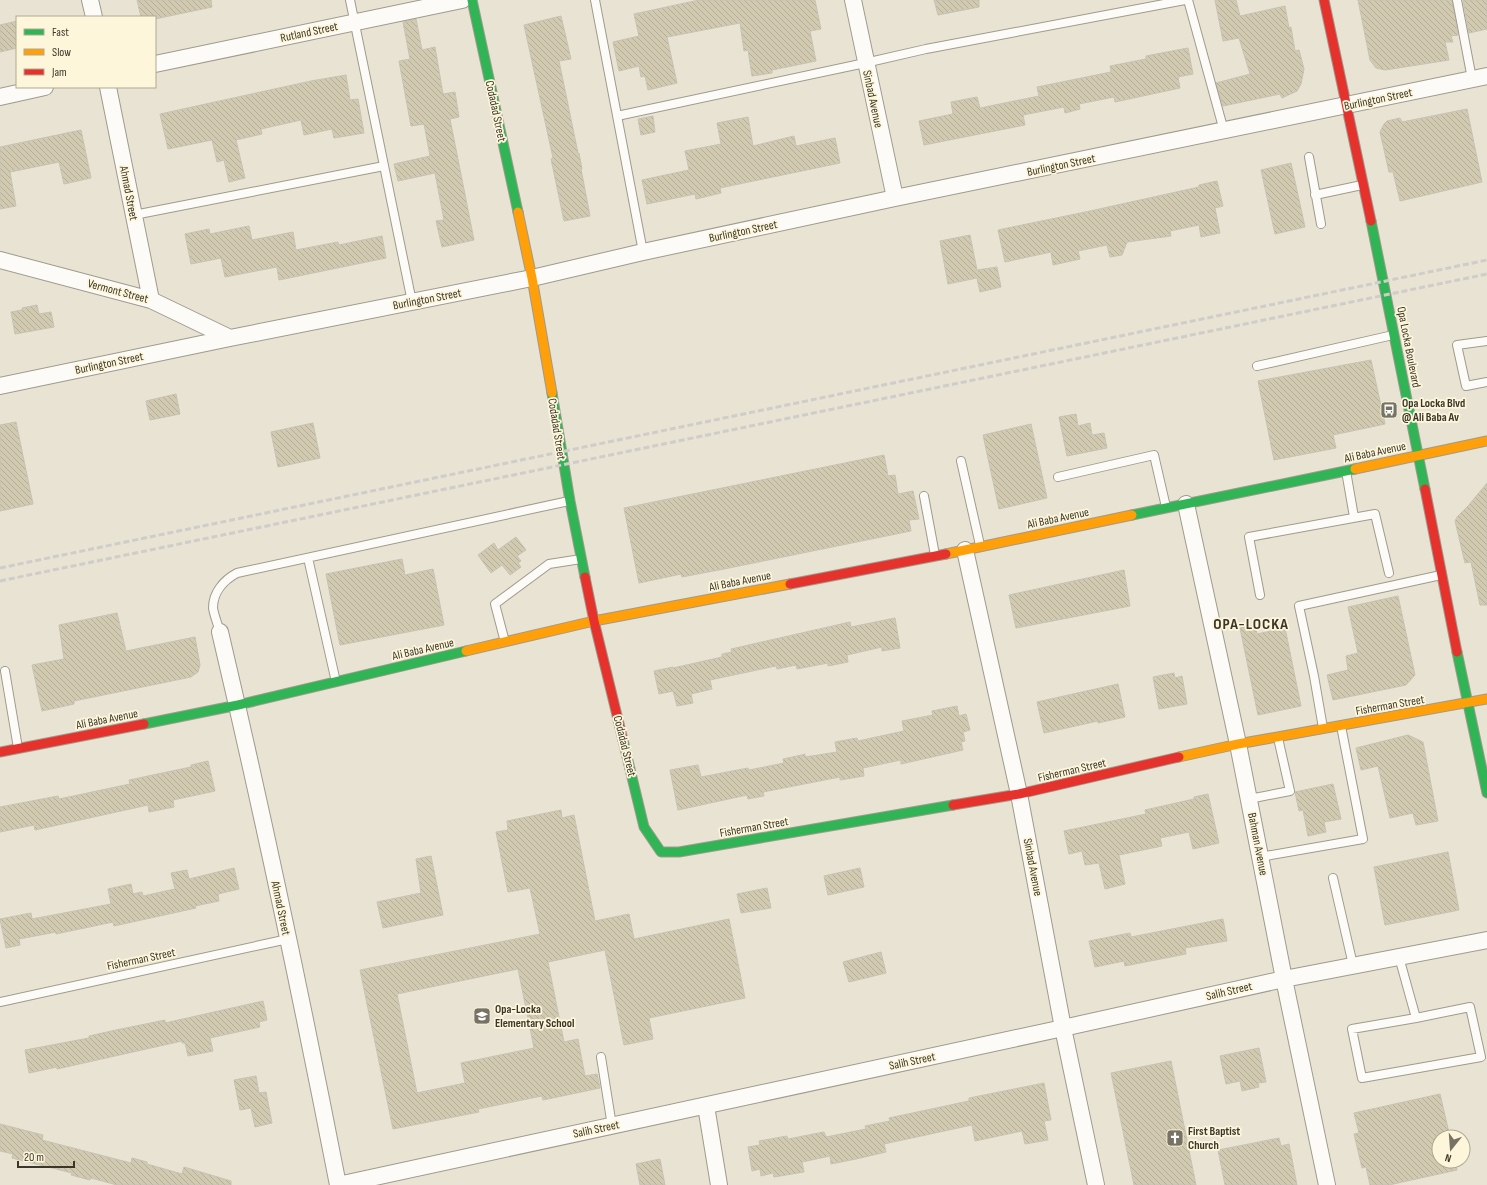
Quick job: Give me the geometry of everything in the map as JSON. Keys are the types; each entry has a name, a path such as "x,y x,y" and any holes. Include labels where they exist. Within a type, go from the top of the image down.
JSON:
{"street":[{"path":"90,0 94,16"},
{"name":"Rutland Street","path":"156,64 462,0"},
{"name":"Codadad Street","path":"472,0 532,278 570,501 594,621 644,827 661,852"},
{"name":"Sinbad Avenue","path":"853,0 895,198"},
{"name":"Opa Locka Boulevard","path":"1324,0 1364,185 1467,703 1487,793"},
{"name":"Burlington Street","path":"0,386 230,338 532,278 643,252 895,198 1480,78"},
{"path":"0,97 40,88"},
{"name":"Ahmad Street","path":"108,88 151,300"},
{"name":"Vermont Street","path":"0,260 151,300 230,338"},
{"name":"Ali Baba Avenue","path":"0,752 238,706 594,621 936,556 1487,441"},
{"name":"Bahman Avenue","path":"1186,504 1238,744 1284,979 1327,1185"},
{"name":"Sinbad Avenue","path":"973,548 1064,1028 1096,1185"},
{"name":"Ahmad Street","path":"220,632 238,706 288,939 338,1185"},
{"name":"Fisherman Street","path":"661,852 679,852 1019,794 1238,744 1487,699"},
{"name":"Salih Street","path":"338,1185 1284,979 1487,940"},
{"path":"706,1106 718,1185"}],"lane":[{"path":"350,0 412,302"},
{"path":"595,0 643,252"},
{"path":"617,116 926,49 1185,0"},
{"path":"1188,0 1224,131"},
{"path":"1457,0 1480,78"},
{"path":"1308,157 1321,224"},
{"path":"134,215 384,166"},
{"path":"1316,195 1364,185"},
{"path":"1257,366 1394,335"},
{"path":"1487,341 1457,345 1466,386 1487,382"},
{"path":"1058,477 1154,455 1166,508"},
{"path":"961,461 973,548"},
{"path":"1346,470 1354,517"},
{"path":"924,496 936,556"},
{"path":"220,632 213,608 216,591 228,578 237,573 570,501"},
{"path":"1260,595 1249,537 1354,517 1375,514 1390,573"},
{"path":"308,558 336,682"},
{"path":"505,642 495,604 550,564 582,559"},
{"path":"1323,729 1314,676 1299,606 1442,575"},
{"path":"5,671 18,749"},
{"path":"1260,857 1363,839 1340,726"},
{"path":"1249,799 1290,791 1278,737"},
{"path":"1333,878 1353,965"},
{"name":"Fisherman Street","path":"0,1002 288,939"},
{"path":"1398,957 1416,1018"},
{"path":"1470,1007 1481,1057 1362,1078 1352,1030 1416,1018 1470,1007"},
{"path":"601,1057 612,1126"}],"building":[{"path":"137,0 211,0 212,7 156,19 156,16 141,16"},
{"path":"699,0 815,0 821,29 810,31 816,61 772,70 772,73 752,76 748,50 744,51 740,23 667,37 677,83 648,90 645,76 641,77 639,66 619,71 613,42 639,36 634,14"},
{"path":"934,0 979,0 979,7 938,15"},
{"path":"1215,0 1236,0 1240,16 1285,6 1289,28 1291,27 1295,51 1299,50 1304,69 1301,84 1297,91 1282,98 1280,94 1223,106 1216,83 1250,74 1239,38 1223,41"},
{"path":"1358,0 1452,0 1458,35 1451,36 1453,42 1445,42 1449,60 1385,70 1376,68 1370,60"},
{"path":"1463,0 1487,0 1487,29 1469,33"},
{"path":"561,16 571,59 559,61 579,153 590,216 564,221 551,159 553,158 524,25"},
{"path":"416,19 422,50 435,47 443,94 455,92 459,117 450,119 474,240 442,247 436,221 444,220 435,173 398,181 394,164 430,156 424,124 411,126 399,61 410,59 403,22"},
{"path":"16,21 16,48 0,52 0,25"},
{"path":"1188,48 1193,74 1178,77 1180,88 1115,102 1114,97 1079,104 1080,109 1065,113 1064,107 1023,115 1025,125 924,145 919,121 953,114 951,102 977,97 980,108 1039,96 1037,87 1111,72 1110,66 1146,59 1146,56"},
{"path":"346,75 350,100 358,99 364,133 334,138 332,129 304,135 301,120 261,129 262,134 236,140 245,178 229,182 224,160 217,162 212,140 168,149 160,114 311,81"},
{"path":"1467,109 1482,182 1400,201 1393,172 1389,172 1380,132 1384,124 1387,121 1400,118 1402,122"},
{"path":"653,116 655,132 641,135 638,119"},
{"path":"748,117 753,146 794,136 796,146 835,138 840,163 720,188 721,193 696,199 695,194 647,204 642,180 689,170 685,151 721,144 717,123"},
{"path":"81,130 91,178 64,184 59,162 10,172 16,206 0,209 0,147"},
{"path":"1291,163 1305,227 1275,234 1261,170"},
{"path":"1217,181 1223,206 1215,208 1220,233 1201,237 1199,225 1170,231 1171,236 1127,242 1122,255 1110,257 1107,245 1078,251 1080,259 1053,265 1051,252 1005,262 998,230 1199,187 1199,185"},
{"path":"249,226 252,240 293,232 296,250 338,242 339,245 382,236 386,258 279,280 277,267 225,277 221,258 191,264 185,234 209,229 210,234"},
{"path":"970,235 977,270 997,267 1001,287 980,292 977,278 948,284 940,241"},
{"path":"37,305 39,314 51,312 54,327 15,334 11,312"},
{"path":"1371,360 1385,424 1333,435 1336,448 1274,460 1258,381"},
{"path":"176,394 180,414 150,420 146,401"},
{"path":"1076,414 1078,426 1090,423 1092,435 1104,433 1107,448 1067,456 1059,417"},
{"path":"16,422 33,504 0,511 0,425"},
{"path":"313,423 320,458 278,467 271,432"},
{"path":"1031,424 1047,498 999,509 983,435"},
{"path":"884,455 888,476 895,475 898,494 913,491 919,519 909,520 911,531 724,569 682,577 681,574 639,583 624,508"},
{"path":"1487,483 1487,605 1480,605 1471,562 1465,563 1455,521"},
{"path":"516,537 526,550 517,556 521,561 518,563 521,567 510,575 502,565 491,573 478,555 494,543 498,550"},
{"path":"402,559 405,575 433,569 444,625 340,645 326,574"},
{"path":"1124,570 1130,606 1016,628 1009,595"},
{"path":"1398,596 1415,675 1406,685 1333,700 1327,675 1348,670 1346,656 1358,653 1348,607"},
{"path":"117,613 126,651 195,637 200,665 198,672 191,677 74,701 74,704 42,711 32,665 64,659 59,625"},
{"path":"895,618 900,648 882,651 882,647 847,655 848,662 828,666 828,663 797,669 796,665 777,669 776,666 710,680 712,689 691,694 693,703 677,706 673,691 659,694 654,671 722,657 722,654 732,652 731,649 850,622 851,627"},
{"path":"1255,625 1257,634 1285,628 1301,706 1258,715 1240,628"},
{"path":"1174,673 1175,678 1182,676 1187,704 1159,709 1153,677"},
{"path":"1118,684 1125,717 1098,723 1098,721 1044,733 1037,702"},
{"path":"957,706 959,716 966,714 970,730 963,732 965,741 961,742 963,750 901,764 901,760 863,768 864,776 840,780 840,777 763,792 764,796 748,799 747,795 678,810 670,770 698,765 701,777 784,763 783,759 805,754 805,757 837,752 835,742 857,738 858,741 904,731 902,721 933,715 932,711"},
{"path":"1408,735 1423,742 1438,821 1416,825 1413,813 1390,818 1378,766 1361,770 1356,748"},
{"path":"208,761 215,791 173,800 174,807 149,812 148,805 35,830 34,825 0,832 0,807 58,796 59,799 130,784 129,780 191,767 191,765"},
{"path":"1333,784 1341,819 1324,822 1326,832 1308,836 1303,810 1299,811 1295,792"},
{"path":"1208,794 1219,843 1193,849 1189,832 1160,838 1162,846 1119,855 1125,884 1105,889 1099,863 1085,865 1082,851 1069,854 1064,831 1146,814 1145,810 1194,799 1194,797"},
{"path":"561,810 562,818 574,815 595,921 629,914 634,939 729,919 745,998 649,1018 653,1039 624,1045 605,950 548,962 564,1042 578,1039 585,1076 597,1074 600,1088 543,1100 542,1096 478,1109 479,1112 393,1129 360,970 540,934 530,888 508,892 496,832 508,830 507,821","holes":["518,969 534,1048 461,1063 465,1083 417,1093 397,994"]},
{"path":"1448,852 1459,910 1385,925 1374,867"},
{"path":"431,856 443,915 383,928 377,902 421,893 416,859"},
{"path":"234,868 239,889 218,894 219,901 195,906 196,908 114,926 113,922 56,934 56,932 19,939 20,945 6,948 0,919 31,913 32,919 111,904 108,889 131,884 133,894 142,892 143,896 175,889 171,873 187,870 189,879"},
{"path":"860,868 864,887 828,895 824,876"},
{"path":"767,888 771,908 741,913 737,894"},
{"path":"1223,919 1227,941 1185,948 1186,954 1125,966 1124,961 1095,967 1089,941 1130,933 1131,937"},
{"path":"881,952 886,973 849,982 843,962"},
{"path":"263,1001 267,1020 259,1022 260,1027 210,1038 213,1051 188,1056 185,1043 182,1043 182,1041 57,1069 57,1067 29,1073 25,1050 89,1038 89,1036 165,1020 165,1023"},
{"path":"1259,1048 1266,1082 1258,1083 1259,1087 1242,1091 1240,1081 1226,1084 1220,1056"},
{"path":"1171,1061 1196,1185 1134,1185 1111,1073"},
{"path":"256,1076 259,1093 266,1092 272,1123 255,1127 251,1108 240,1110 234,1080"},
{"path":"1044,1083 1051,1120 1044,1121 1048,1140 1025,1144 1022,1131 975,1141 972,1125 884,1144 886,1152 856,1159 831,1164 830,1156 802,1162 804,1172 774,1177 773,1173 761,1176 760,1169 752,1171 748,1147 760,1145 759,1141 787,1136 788,1139 824,1132 826,1137 866,1129 865,1126 890,1121 889,1118 969,1101 969,1098"},
{"path":"1440,1094 1448,1129 1431,1129 1431,1169 1457,1170 1389,1185 1370,1185 1366,1167 1362,1168 1354,1134 1359,1133 1354,1113"},
{"path":"0,1124 43,1135 42,1140 131,1163 132,1158 182,1174 184,1167 231,1181 231,1185 117,1185 91,1178 90,1180 71,1175 72,1173 12,1158 13,1154 0,1151"},
{"path":"1279,1138 1281,1146 1289,1144 1297,1185 1225,1185 1218,1150"},
{"path":"660,1159 665,1185 640,1185 636,1164"}],"railway":[{"path":"0,568 1487,260"},
{"path":"0,581 1487,274"}],"traffic: fast":[{"path":"472,0 518,212"},
{"path":"1371,221 1425,489"},
{"path":"552,393 570,501 585,577"},
{"path":"1132,515 1355,469"},
{"path":"144,724 238,705 466,651"},
{"path":"1457,652 1487,793"},
{"path":"623,740 644,827 661,852 679,852 953,805"}],"traffic: slow":[{"path":"518,212 532,278 552,393"},
{"path":"1355,469 1487,441"},
{"path":"946,554 1132,515"},
{"path":"466,651 594,621 790,584"},
{"path":"1179,757 1238,744 1487,699"}],"traffic: jam":[{"path":"1324,0 1371,221"},
{"path":"1425,489 1457,652"},
{"path":"790,584 946,554"},
{"path":"585,577 594,621 623,740"},
{"path":"0,752 144,724"},
{"path":"953,805 1019,794 1179,757"}],"place":[{"name":"Opa Locka Blvd @ Ali Baba Av","path":"1389,410"},
{"name":"Opa-Locka Elementary School","path":"482,1016"},
{"name":"First Baptist Church","path":"1175,1138"}],"district":[{"name":"OPA-LOCKA","path":"1251,623"}]}
